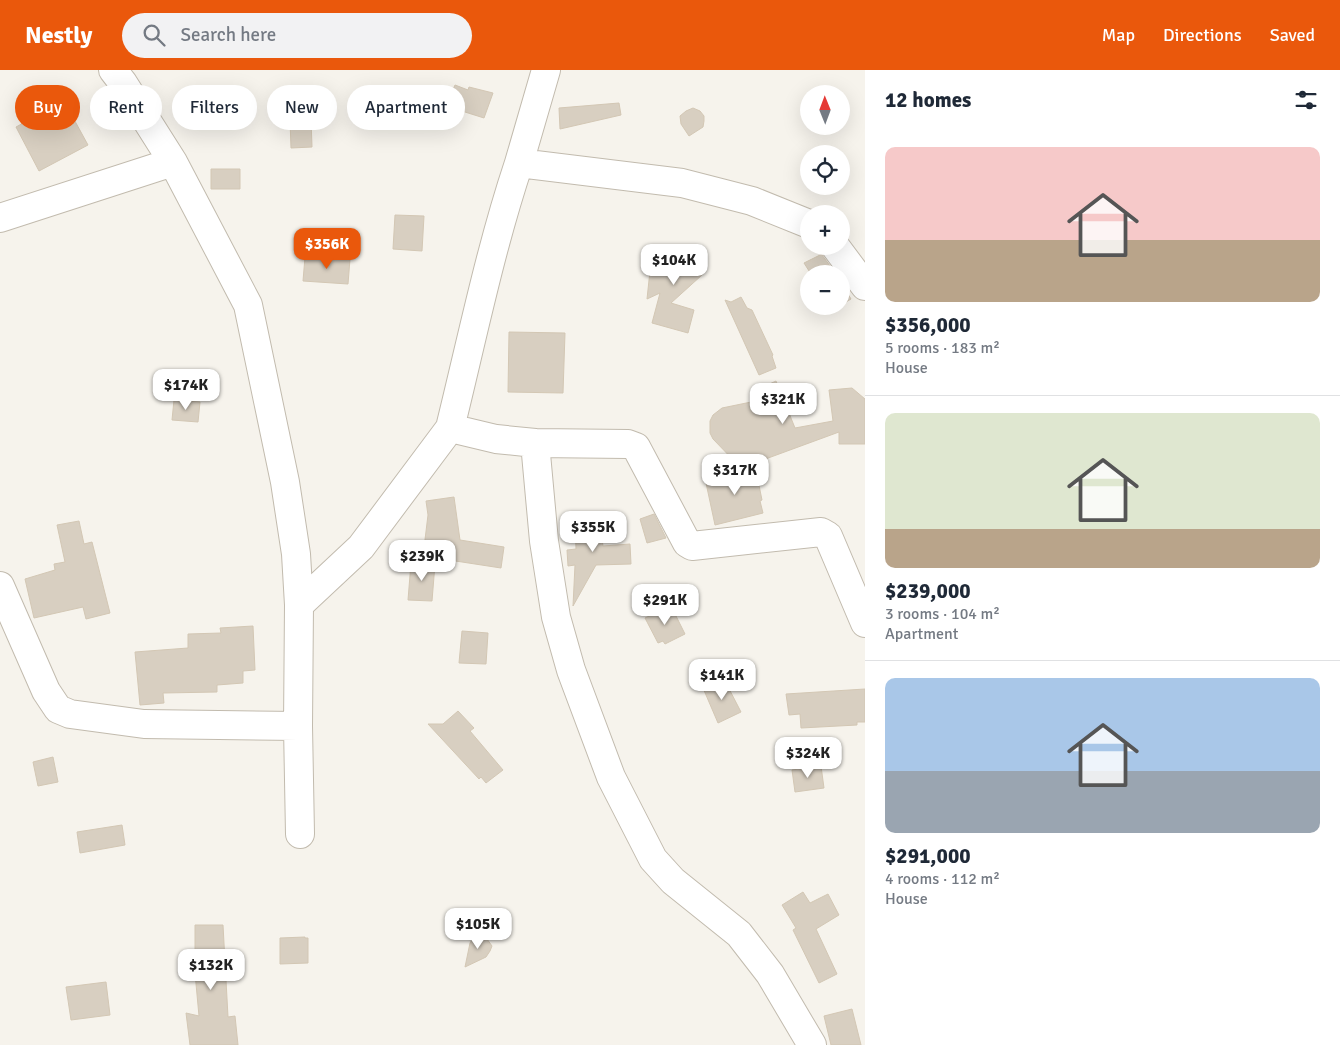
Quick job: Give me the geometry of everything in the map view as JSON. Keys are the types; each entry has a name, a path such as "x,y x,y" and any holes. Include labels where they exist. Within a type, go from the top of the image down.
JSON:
{"street":[{"path":"113,70 173,162 248,305 284,482 296,554 299,605 298,726 300,834"},
{"path":"299,605 361,547 450,428 502,213 519,163 546,70"},
{"path":"0,218 173,162"},
{"path":"519,163 682,183 752,201 800,220"},
{"path":"842,255 865,286"},
{"path":"450,428 496,439 535,442 628,444 636,447 687,543 692,546 822,532 828,536 865,623"},
{"path":"535,442 544,541 556,617 571,670 611,778 653,859 673,881 739,934 770,974 812,1045"},
{"path":"0,586 46,691 58,709 70,714 144,724 298,726"}],"building":[{"path":"469,87 493,93 484,118 465,112 465,89 468,90"},
{"path":"619,103 621,115 560,129 559,108"},
{"path":"693,108 700,111 704,116 704,121 703,127 689,136 681,124 680,116"},
{"path":"18,130 80,130 88,145 39,171"},
{"path":"290,130 311,130 312,147 291,148"},
{"path":"211,169 240,169 240,189 211,189"},
{"path":"395,215 424,216 422,251 393,249"},
{"path":"689,248 695,249 703,255 706,260 705,270 671,303 694,310 688,333 652,323 660,293 647,299 652,252 674,255"},
{"path":"822,255 829,265 805,265 804,263"},
{"path":"305,257 350,259 348,284 303,281"},
{"path":"741,297 747,308 752,310 773,355 776,368 759,375 725,300 731,302"},
{"path":"509,332 565,333 563,393 508,392"},
{"path":"776,381 795,428 833,421 829,390 852,388 865,399 865,444 839,444 839,432 741,468 713,439 710,433 710,421 713,415 722,408 756,401 752,392"},
{"path":"174,400 200,402 198,422 172,420"},
{"path":"755,466 763,513 715,525 706,483 723,479 721,473"},
{"path":"454,497 460,540 504,547 501,568 423,556 428,515 426,501"},
{"path":"654,514 666,538 647,543 640,519"},
{"path":"599,519 603,546 630,544 631,564 596,565 573,606 575,565 568,566 567,550 576,549 575,522"},
{"path":"79,521 84,544 92,542 110,613 86,619 83,607 34,618 25,579 55,570 54,564 65,562 57,525"},
{"path":"411,563 435,564 432,601 408,600"},
{"path":"671,606 685,634 665,644 663,641 658,643 645,618"},
{"path":"253,626 255,670 243,671 243,683 217,685 217,692 163,693 164,703 140,705 135,652 188,648 188,634 221,633 220,628"},
{"path":"462,631 488,633 486,664 459,663"},
{"path":"725,681 741,712 718,723 703,688"},
{"path":"865,689 865,722 857,722 857,725 801,728 800,714 789,715 786,694"},
{"path":"458,711 474,728 470,731 503,770 486,783 481,777 479,779 428,724 443,724"},
{"path":"53,757 58,782 38,786 33,762"},
{"path":"821,766 824,788 795,792 792,770"},
{"path":"122,825 125,845 80,853 77,832"},
{"path":"803,892 810,903 828,894 839,915 816,929 837,974 819,983 793,930 796,928 782,905"},
{"path":"195,925 223,925 228,1017 235,1016 238,1045 190,1045 186,1013 199,1016 195,973"},
{"path":"478,937 487,939 492,946 490,951 486,957 465,967 470,943"},
{"path":"280,938 308,938 308,963 280,964"},
{"path":"106,982 110,1015 71,1020 66,987"},
{"path":"852,1009 861,1045 831,1045 824,1016"}]}
